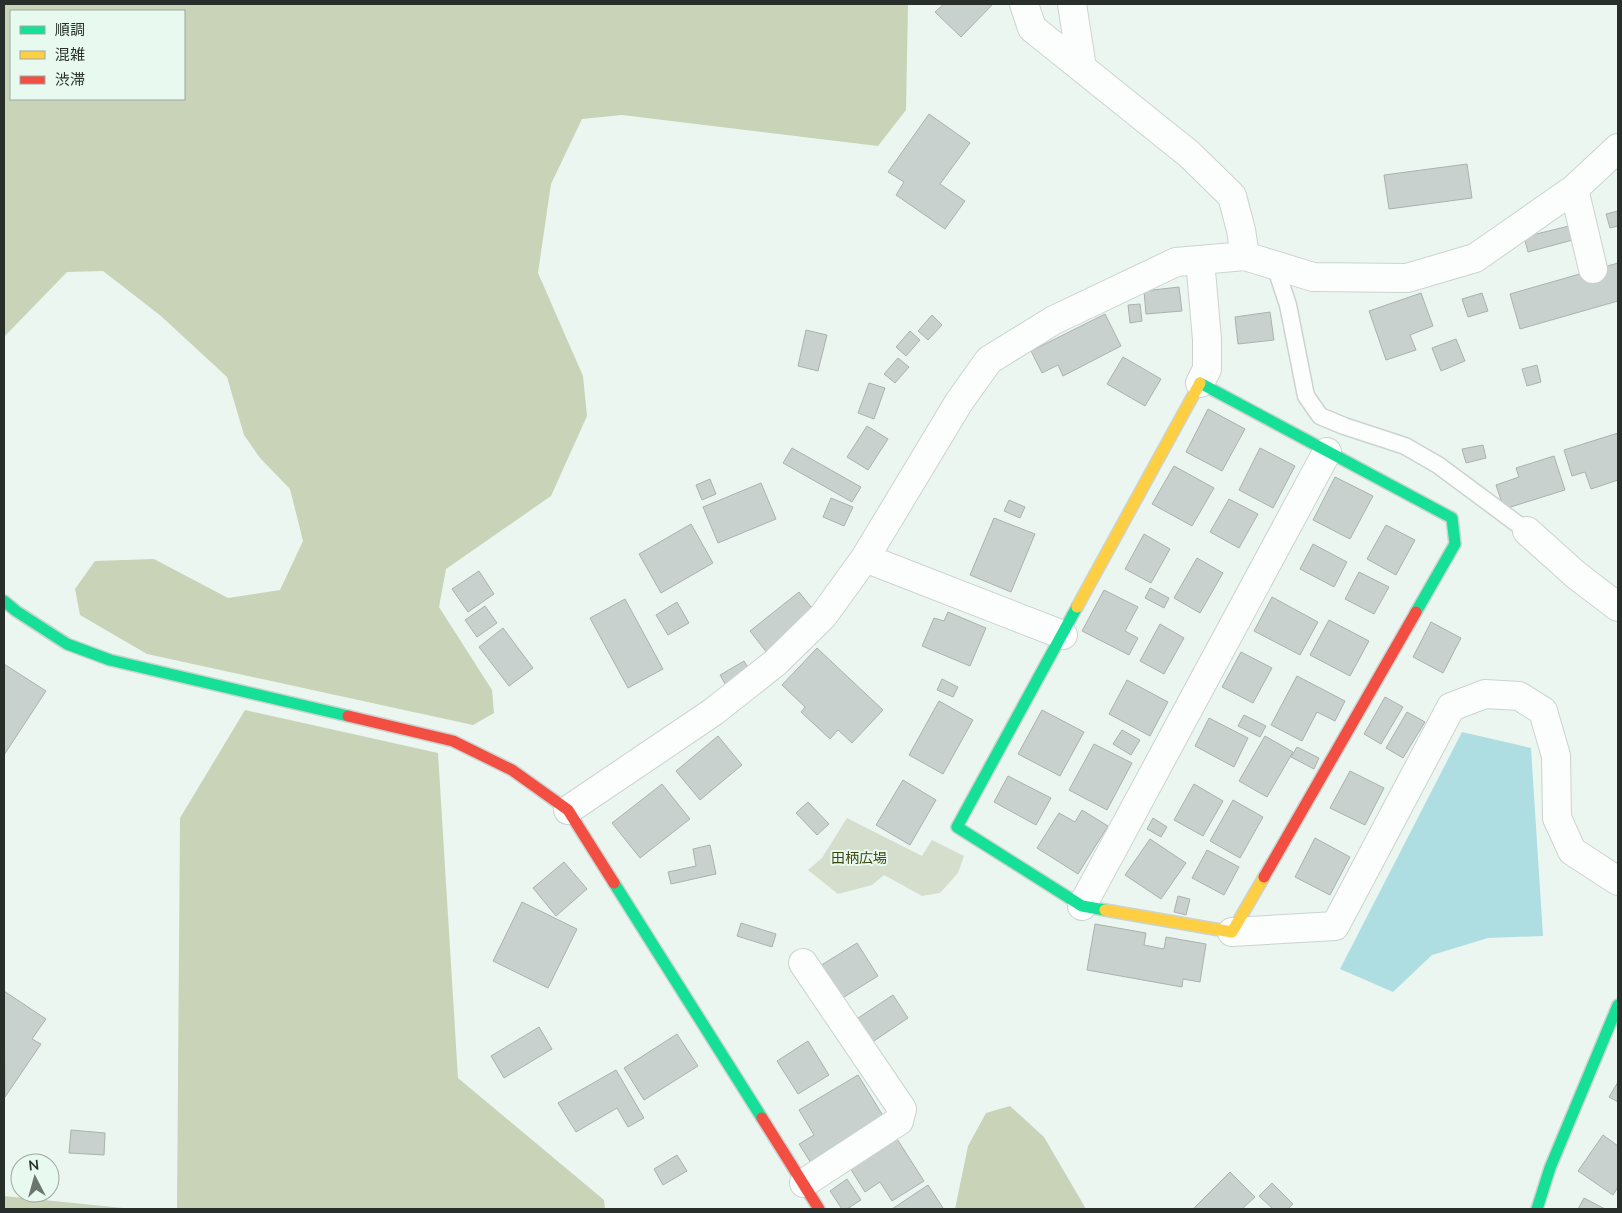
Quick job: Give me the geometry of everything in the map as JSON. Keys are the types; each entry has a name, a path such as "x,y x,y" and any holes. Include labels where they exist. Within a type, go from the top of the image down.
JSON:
{"street":[{"path":"1024,4 1032,28 1189,154 1232,196 1241,230 1244,256"},
{"path":"1072,4 1082,68"},
{"path":"568,810 713,712 776,662 823,616 865,558 959,402 989,360 1054,320 1176,262 1244,256 1314,277 1407,278 1475,258 1574,189 1618,148"},
{"path":"1574,189 1593,269"},
{"path":"1200,260 1207,339 1207,369 957,827 1082,906 1232,932 1335,926 1451,707 1485,694 1519,696 1543,711 1556,756 1557,818 1572,851 1618,881"},
{"path":"1200,384 1452,518 1455,544 1232,932"},
{"path":"1082,906 1327,452"},
{"path":"1527,531 1576,575 1618,607"},
{"path":"865,558 1062,635"},
{"path":"4,600 16,611 67,644 110,660 453,741 512,770 568,810 819,1209"},
{"path":"803,963 902,1109 899,1121 804,1183"},
{"path":"1536,1209 1550,1168 1618,1005"}],"lane":[{"path":"1275,266 1288,305 1306,396 1320,416 1405,446 1438,465 1527,531"}],"green space":[{"path":"4,4 908,4 906,110 878,146 622,115 582,119 551,184 538,273 583,376 587,416 551,496 446,569 439,607 492,690 494,713 473,725 147,654 80,615 75,589 95,561 154,559 228,598 280,590 303,541 290,489 260,458 244,435 227,377 161,316 103,271 67,272 4,337"},
{"path":"245,710 438,753 458,1078 604,1200 605,1209 177,1209 180,818"},
{"name":"田柄広場","path":"847,818 922,856 932,840 964,856 958,873 940,893 922,896 884,875 872,885 838,894 808,870 822,858"},
{"path":"1010,1106 1044,1137 1086,1209 955,1209 968,1146 986,1113"},
{"path":"4,1196 10,1197 10,1203 60,1202 133,1209 4,1209"}],"water":[{"path":"1462,732 1531,748 1543,936 1488,938 1432,955 1393,992 1340,969"}],"building":[{"path":"944,4 993,4 961,37 935,12"},
{"path":"929,114 970,143 940,184 965,201 945,229 896,195 904,182 888,172"},
{"path":"1467,164 1472,198 1389,209 1384,175"},
{"path":"1618,211 1618,226 1610,228 1606,214"},
{"path":"1581,223 1584,237 1528,252 1524,237"},
{"path":"1618,263 1618,301 1520,329 1510,294"},
{"path":"1179,287 1182,311 1146,314 1144,291"},
{"path":"1421,293 1433,326 1410,335 1416,350 1386,360 1369,311"},
{"path":"1482,293 1488,311 1468,317 1462,299"},
{"path":"1140,304 1142,321 1130,323 1128,305"},
{"path":"1270,312 1274,340 1238,344 1235,317"},
{"path":"1105,314 1121,346 1063,376 1058,365 1042,373 1031,351"},
{"path":"932,315 942,325 928,340 918,331"},
{"path":"806,330 827,335 818,371 798,366"},
{"path":"910,331 920,340 906,356 896,347"},
{"path":"1456,339 1465,361 1441,371 1432,348"},
{"path":"1123,357 1161,379 1145,406 1107,384"},
{"path":"898,358 909,367 895,383 884,374"},
{"path":"1537,365 1541,382 1527,386 1522,369"},
{"path":"869,383 885,388 874,419 858,413"},
{"path":"1208,409 1245,429 1222,471 1186,452"},
{"path":"867,426 888,439 868,470 847,457"},
{"path":"1618,433 1618,480 1591,489 1585,472 1572,476 1564,450"},
{"path":"1483,445 1486,458 1466,463 1462,449"},
{"path":"792,448 861,487 852,502 783,463"},
{"path":"1260,448 1295,466 1273,508 1239,490"},
{"path":"1554,456 1565,490 1504,509 1496,485 1519,477 1516,468"},
{"path":"1174,466 1214,488 1192,526 1152,504"},
{"path":"1335,477 1373,496 1350,539 1313,520"},
{"path":"710,479 716,494 702,500 696,485"},
{"path":"761,483 776,519 718,543 703,507"},
{"path":"831,498 853,507 844,526 823,517"},
{"path":"1229,499 1258,514 1239,548 1210,532"},
{"path":"1009,500 1025,507 1020,518 1004,511"},
{"path":"994,518 1035,534 1011,592 970,575"},
{"path":"691,524 713,563 661,593 639,554"},
{"path":"1386,525 1415,540 1396,575 1367,559"},
{"path":"1144,534 1170,549 1151,583 1125,569"},
{"path":"1313,544 1347,562 1334,587 1300,569"},
{"path":"1197,558 1223,573 1200,613 1174,598"},
{"path":"479,571 494,594 468,612 452,589"},
{"path":"1359,572 1389,587 1374,614 1345,599"},
{"path":"1150,588 1169,598 1164,608 1145,598"},
{"path":"1104,590 1138,607 1125,631 1138,638 1129,655 1082,631"},
{"path":"799,592 816,613 767,653 750,631"},
{"path":"1272,597 1318,622 1300,655 1254,631"},
{"path":"625,599 663,669 628,688 590,618"},
{"path":"677,602 689,623 668,635 656,615"},
{"path":"485,606 497,623 477,637 465,620"},
{"path":"948,612 986,628 970,666 922,646 934,618 944,621"},
{"path":"1329,620 1369,641 1350,676 1310,655"},
{"path":"1431,622 1461,638 1443,673 1413,657"},
{"path":"1160,624 1184,638 1164,674 1140,661"},
{"path":"503,628 533,668 509,686 479,647"},
{"path":"817,648 883,710 852,743 838,730 830,739 801,712 805,707 782,685"},
{"path":"1241,652 1272,668 1253,703 1222,687"},
{"path":"744,661 752,675 728,689 720,675"},
{"path":"4,664 46,691 4,755"},
{"path":"1297,676 1345,701 1335,721 1317,712 1302,741 1271,725"},
{"path":"942,679 958,687 953,697 937,690"},
{"path":"1127,680 1168,702 1150,736 1109,714"},
{"path":"1385,697 1403,707 1381,744 1364,734"},
{"path":"939,701 973,720 943,774 909,755"},
{"path":"1042,710 1084,732 1060,776 1018,754"},
{"path":"1407,712 1425,722 1403,758 1386,748"},
{"path":"1244,715 1266,726 1260,737 1238,726"},
{"path":"1209,718 1248,738 1234,767 1195,746"},
{"path":"1122,730 1140,740 1131,755 1113,744"},
{"path":"718,736 742,765 700,800 676,771"},
{"path":"1265,736 1293,752 1267,797 1239,781"},
{"path":"1094,744 1132,763 1107,810 1069,790"},
{"path":"1297,747 1319,758 1314,769 1291,757"},
{"path":"1350,771 1384,788 1365,825 1330,808"},
{"path":"1008,776 1051,798 1036,825 994,802"},
{"path":"903,780 936,800 910,845 876,825"},
{"path":"662,784 690,819 640,858 612,823"},
{"path":"1194,784 1223,801 1203,836 1174,820"},
{"path":"1233,800 1263,817 1240,858 1210,841"},
{"path":"808,802 829,824 817,835 796,813"},
{"path":"1082,810 1108,826 1078,874 1037,848 1059,813 1075,822"},
{"path":"1153,818 1167,827 1161,837 1147,829"},
{"path":"1315,838 1350,857 1330,895 1295,877"},
{"path":"1150,839 1186,863 1161,899 1125,875"},
{"path":"710,845 716,874 671,884 668,872 696,866 693,849"},
{"path":"1207,850 1239,867 1224,895 1192,878"},
{"path":"564,862 587,889 556,916 533,888"},
{"path":"1178,896 1190,899 1186,915 1174,912"},
{"path":"522,902 577,929 548,988 493,961"},
{"path":"741,923 776,934 772,947 737,936"},
{"path":"1095,924 1146,933 1144,945 1164,949 1166,937 1206,944 1200,982 1183,979 1182,987 1087,970"},
{"path":"857,943 878,976 836,1002 815,969"},
{"path":"4,991 46,1019 32,1039 41,1044 5,1097"},
{"path":"893,995 908,1018 871,1043 855,1020"},
{"path":"539,1027 552,1049 504,1078 491,1056"},
{"path":"677,1034 698,1066 644,1100 624,1068"},
{"path":"808,1041 829,1075 798,1094 777,1061"},
{"path":"616,1070 644,1118 628,1127 617,1108 576,1132 558,1103"},
{"path":"858,1075 885,1119 811,1163 799,1144 814,1135 799,1110"},
{"path":"1618,1082 1618,1102 1609,1097"},
{"path":"71,1130 105,1133 104,1155 69,1153"},
{"path":"1603,1135 1618,1146 1618,1187 1613,1195 1578,1171"},
{"path":"897,1139 924,1181 892,1201 880,1182 865,1192 850,1168"},
{"path":"677,1155 687,1171 663,1185 654,1169"},
{"path":"1230,1172 1255,1197 1242,1209 1193,1209"},
{"path":"847,1179 861,1200 847,1209 842,1209 830,1191"},
{"path":"1272,1183 1293,1204 1288,1209 1273,1209 1259,1196"},
{"path":"928,1185 943,1208 892,1209"},
{"path":"1584,1198 1605,1209 1578,1209"}],"traffic: fast":[{"path":"1200,383 1452,518 1455,544 1416,612"},
{"path":"4,601 67,644 110,660 348,716"},
{"path":"1077,607 957,827 1082,906 1105,910"},
{"path":"614,883 762,1118"},
{"path":"1537,1209 1550,1168 1618,1005"}],"traffic: slow":[{"path":"1077,607 1200,383"},
{"path":"1105,910 1232,932 1264,877"}],"traffic: jam":[{"path":"1264,877 1416,612"},
{"path":"348,716 453,741 512,770 568,810 614,883"},
{"path":"762,1118 819,1209"}]}
